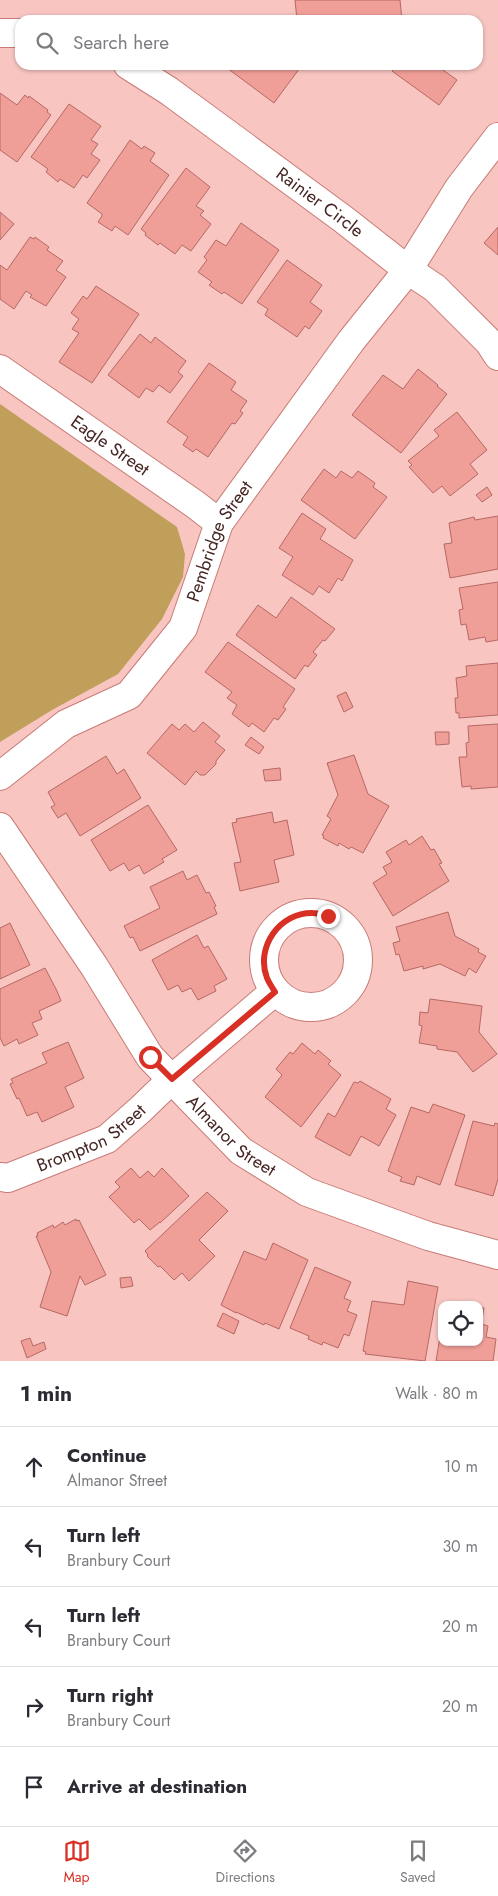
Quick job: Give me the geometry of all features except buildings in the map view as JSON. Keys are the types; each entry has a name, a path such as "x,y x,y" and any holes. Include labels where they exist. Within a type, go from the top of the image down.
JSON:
{"street":[{"path":"0,33 15,33"},
{"name":"Rainier Circle","path":"136,70 169,91 343,219 408,270 435,288 489,342 498,356"},
{"name":"Pembridge Street","path":"0,776 66,724 129,696 183,628 219,523 351,341 408,270 459,188 498,137"},
{"name":"Eagle Street","path":"0,369 188,499 219,523"},
{"name":"Almanor Street","path":"0,827 94,966 150,1057 242,1151 306,1192 428,1236 498,1255"},
{"name":"Brompton Street","path":"0,1177 8,1178 107,1139 172,1079 275,992"}],"shaded area":[{"path":"0,404 177,527 185,554 183,577 162,619 118,674 52,710 0,742"}],"route":[{"path":"150,1057 172,1079 275,992 267,978 264,963 265,947 272,933 284,922 298,915 313,913 328,916"}]}
